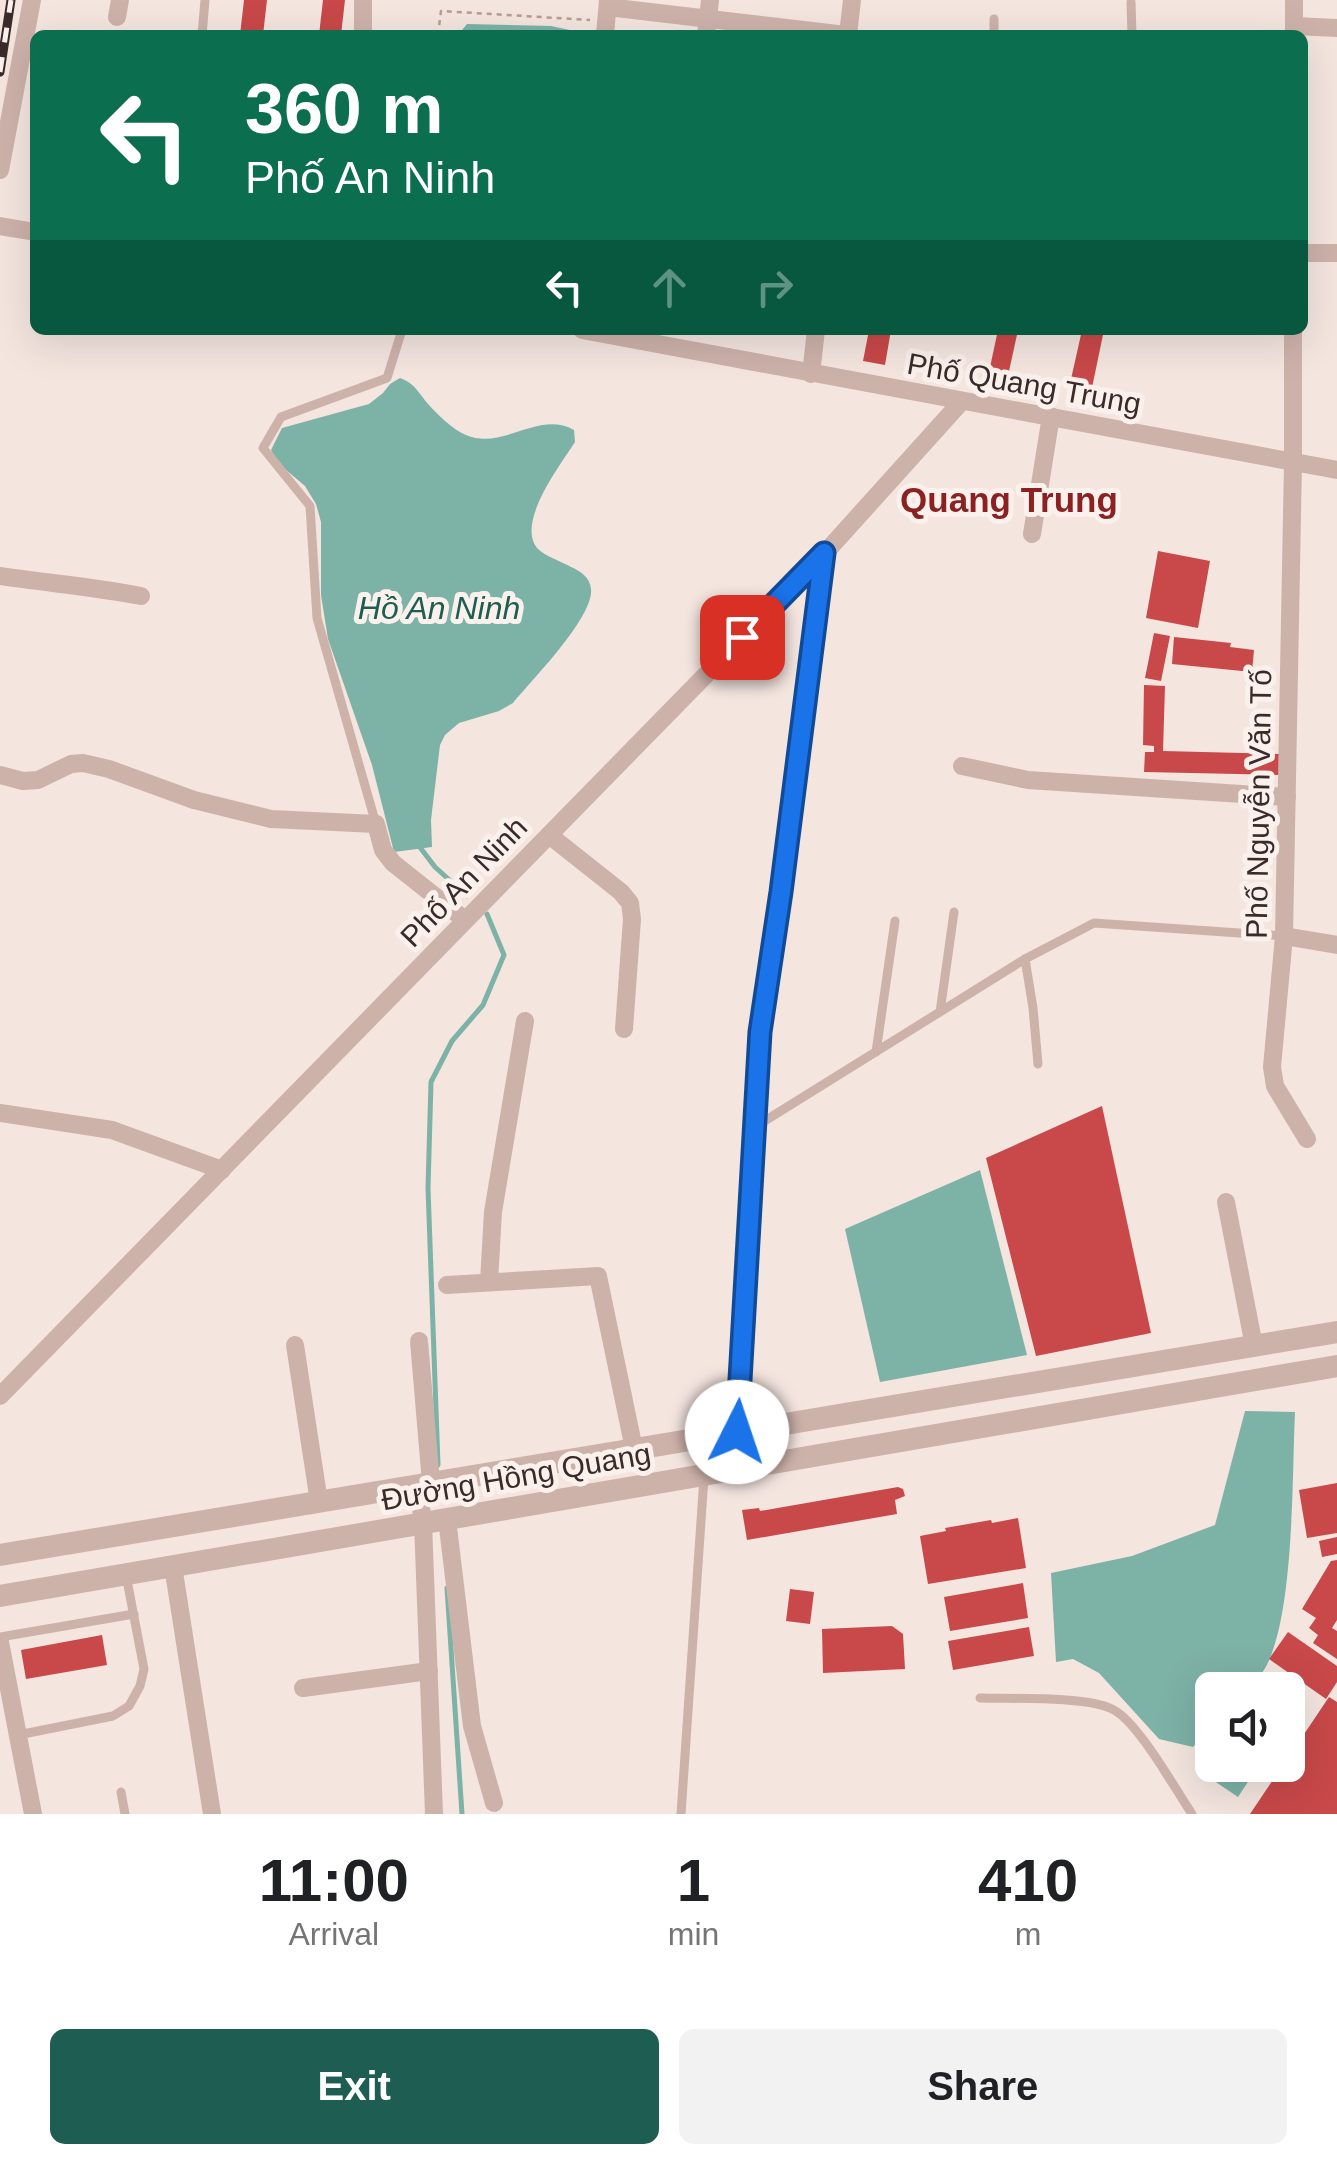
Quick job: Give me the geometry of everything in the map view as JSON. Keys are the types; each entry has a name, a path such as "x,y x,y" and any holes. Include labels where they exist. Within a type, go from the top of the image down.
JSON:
{"street":[{"path":"0,170 32,0"},
{"path":"363,0 363,30"},
{"path":"848,30 852,0"},
{"path":"1294,0 1294,30 1337,28"},
{"path":"607,16 708,18 806,30"},
{"path":"0,226 30,231"},
{"path":"1308,252 1337,253"},
{"name":"Phố Quang Trung","path":"608,335 1337,470"},
{"path":"811,374 815,335"},
{"name":"Phố Nguyễn Văn Tố","path":"1292,335 1284,936 1272,1067 1278,1091 1307,1139"},
{"name":"Phố An Ninh","path":"0,1396 824,553 962,401"},
{"path":"1032,534 1051,416"},
{"path":"742,1468 737,1432 760,1032 824,553"},
{"path":"0,576 142,596"},
{"path":"0,775 38,780 70,764 83,763 194,800 272,820 376,824 383,850 392,864 466,920"},
{"path":"962,766 1028,780 1287,797"},
{"path":"549,835 622,892 630,903 624,1029"},
{"path":"1284,936 1337,946"},
{"path":"489,1282 493,1212 525,1021"},
{"path":"0,1113 112,1130 222,1170"},
{"path":"1226,1202 1254,1346"},
{"path":"447,1284 598,1276 634,1450"},
{"name":"Đường Hồng Quang","path":"0,1555 1337,1332"},
{"path":"418,1340 424,1484 435,1521 472,1726 494,1804"},
{"path":"295,1344 318,1502"},
{"name":"Đường Hồng Quang","path":"0,1596 1337,1366"},
{"path":"953,1396 959,1431"},
{"path":"434,1814 428,1671 435,1521"},
{"path":"173,1566 212,1814"},
{"path":"0,1640 33,1814"},
{"path":"303,1688 428,1671"}],"lane":[{"path":"203,30 206,0"},
{"path":"1131,2 1132,30"},
{"path":"994,19 994,30"},
{"path":"376,824 317,618 310,506 263,448 281,417 387,378 400,335"},
{"path":"940,1012 954,912"},
{"path":"876,1052 895,921"},
{"path":"756,1127 1025,959 1094,923 1284,936"},
{"path":"1025,959 1038,1064"},
{"path":"681,1814 704,1475"},
{"path":"18,1734 113,1716 128,1706 140,1686 144,1669 126,1574"},
{"path":"0,1640 134,1614"},
{"path":"980,1698 1087,1702 1113,1709 1130,1724 1192,1814"},
{"path":"121,1792 125,1814"}],"path":[{"path":"438,30 440,11 607,16"}],"water":[{"path":"467,24 570,30 462,30"},
{"name":"Hồ An Ninh","path":"400,378 413,386 446,422 466,435 493,438 547,425 574,430 575,442 536,509 532,537 540,551 584,575 591,589 573,631 513,703 459,723 445,735 440,745 431,820 432,847 394,852 372,765 328,639 321,595 321,522 316,504 305,486 279,464 271,450 282,428 369,404"},
{"path":"980,1170 1027,1355 880,1382 845,1229"},
{"path":"1245,1411 1295,1412 1286,1586 1273,1651 1262,1672 1195,1672 1193,1747 1159,1739 1099,1673 1073,1659 1056,1662 1051,1573 1132,1556 1215,1525"},
{"path":"1216,1782 1248,1782 1238,1797"}],"building":[{"path":"244,0 267,0 264,30 241,30"},
{"path":"323,0 345,0 342,30 320,30"},
{"path":"868,335 890,335 885,365 863,361"},
{"path":"997,335 1017,335 1006,385 987,381"},
{"path":"1081,335 1103,335 1089,402 1067,397"},
{"path":"1158,551 1210,561 1198,628 1146,618"},
{"path":"1154,633 1170,636 1161,681 1145,678"},
{"path":"1174,637 1231,643 1230,647 1254,650 1252,672 1172,664"},
{"path":"1144,685 1165,686 1163,751 1279,754 1279,775 1144,772 1145,752 1154,752 1154,746 1143,745"},
{"path":"1102,1106 1151,1333 1036,1356 986,1158"},
{"path":"1337,1483 1337,1533 1307,1538 1299,1490"},
{"path":"898,1487 905,1496 895,1500 897,1514 747,1540 742,1510 760,1511"},
{"path":"1018,1518 1026,1568 928,1584 920,1536 946,1531 945,1528"},
{"path":"1337,1537 1337,1554 1322,1557 1319,1541"},
{"path":"1337,1560 1337,1620 1332,1628 1337,1631 1337,1659 1313,1643 1318,1635 1309,1628 1316,1618 1302,1609 1331,1561"},
{"path":"1023,1583 1028,1618 950,1631 944,1597"},
{"path":"790,1589 814,1592 810,1624 786,1621"},
{"path":"892,1626 903,1634 905,1669 823,1673 822,1629"},
{"path":"1029,1627 1034,1656 953,1670 948,1641"},
{"path":"1288,1632 1337,1666 1337,1682 1326,1699 1305,1684 1305,1672 1288,1672 1269,1659"},
{"path":"102,1635 107,1665 26,1679 21,1650"},
{"path":"1329,1697 1337,1702 1337,1814 1250,1814 1272,1782 1305,1782 1305,1733"}],"waterway":[{"path":"419,846 435,867 467,896"},
{"path":"438,1465 428,1188 431,1082 452,1041 483,1005 504,955 487,914"},
{"path":"447,1588 462,1814"}],"railway":[{"path":"0,72 11,0"}],"district":[{"name":"Quang Trung","path":"1009,500"}],"route":[{"path":"737,1432 760,1032 824,553 742,637"}]}
